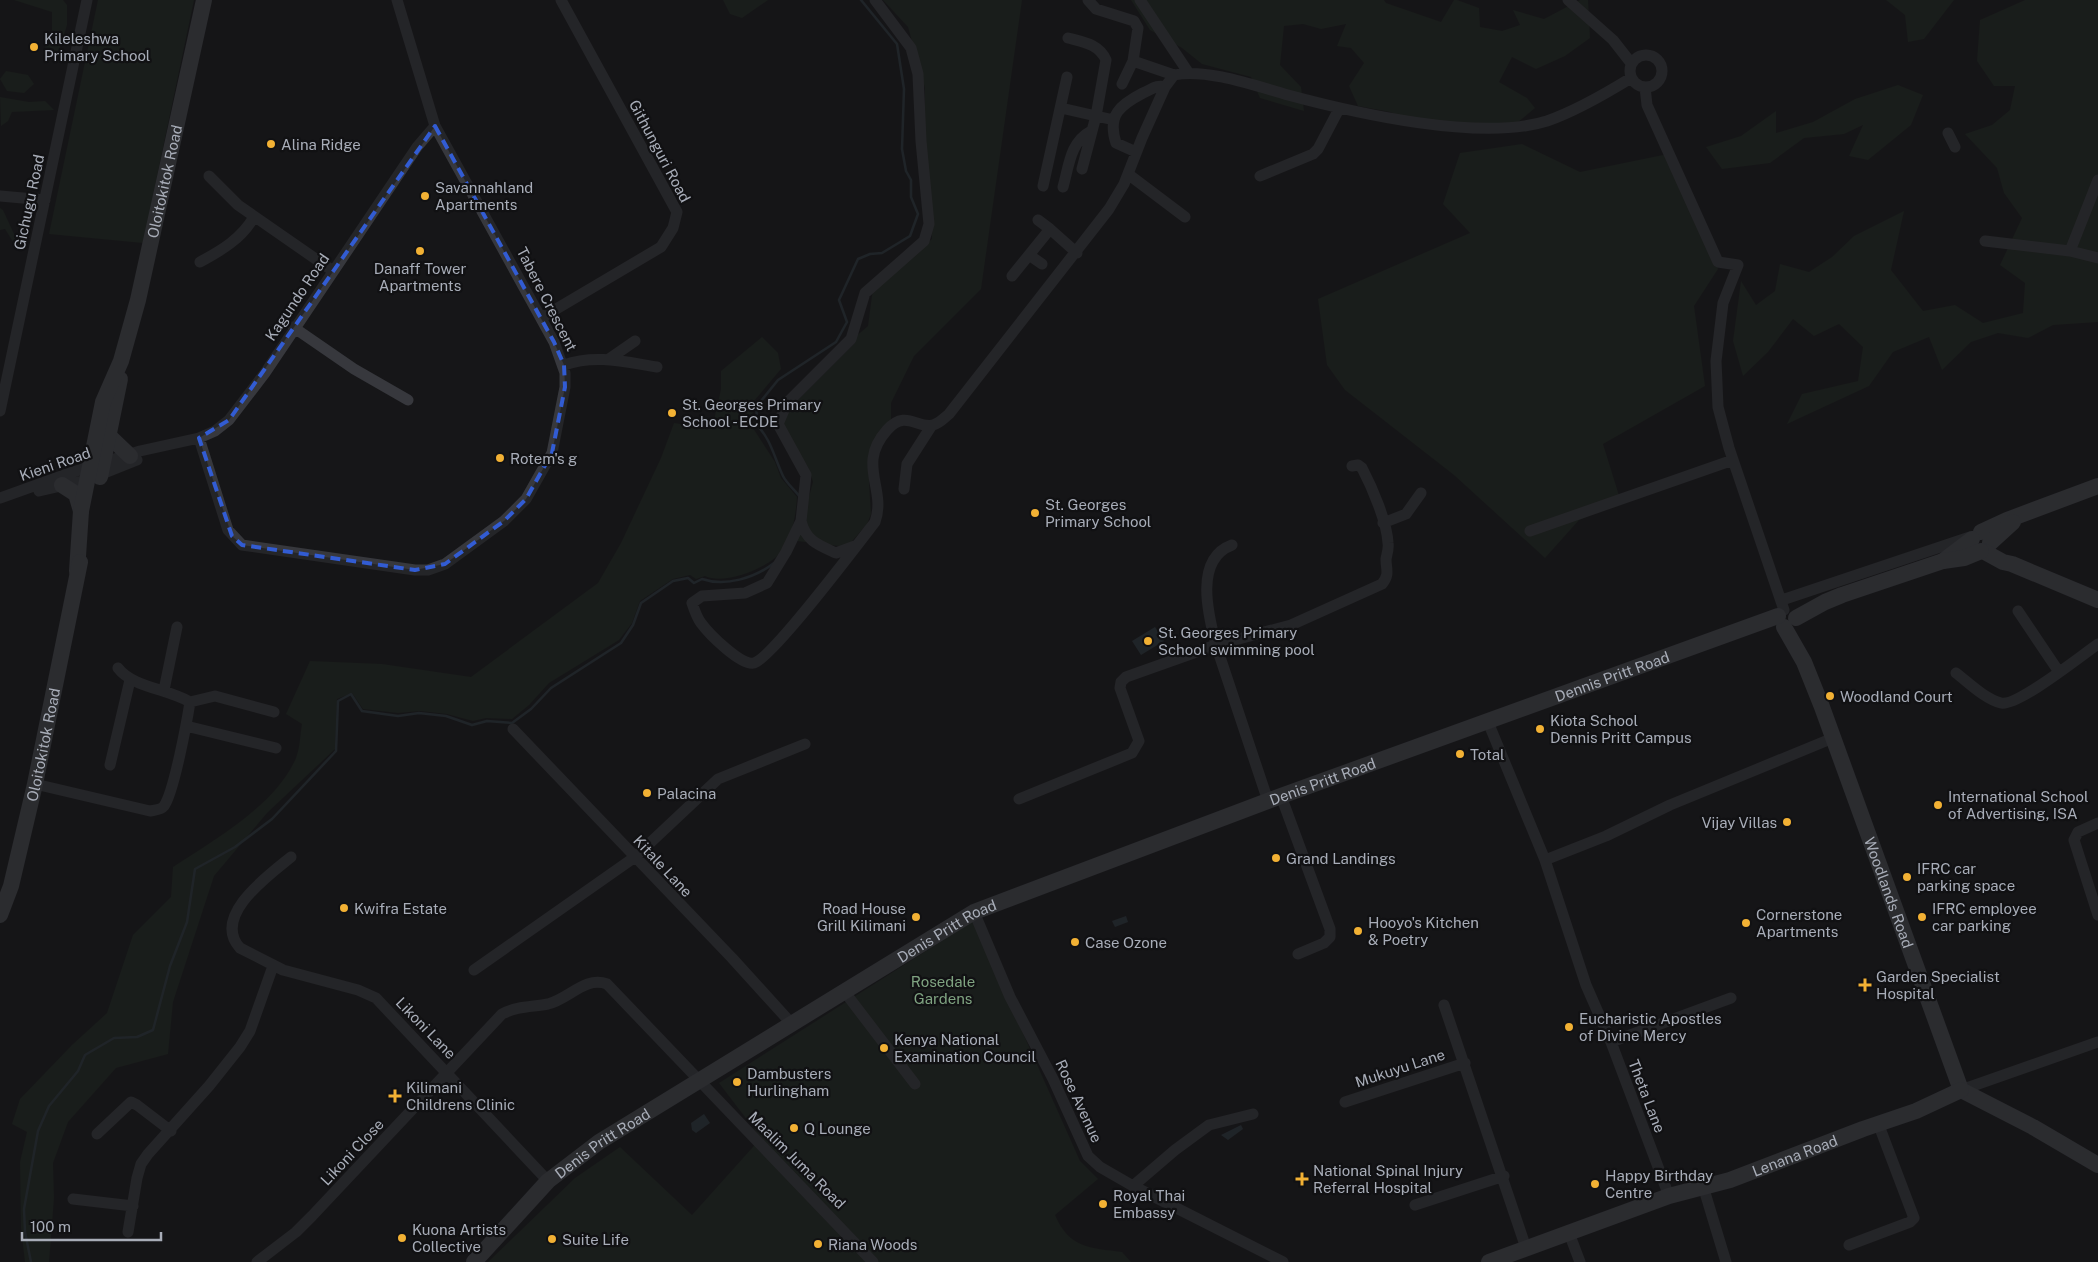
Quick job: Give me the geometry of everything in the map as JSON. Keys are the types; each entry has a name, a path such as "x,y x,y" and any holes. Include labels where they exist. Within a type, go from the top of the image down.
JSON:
{"main road":[{"name":"Oloitokitok Road","path":"0,915 11,886 35,784 77,571 89,534 104,402 121,361 144,272 204,0"},
{"name":"Oloitokitok Road","path":"77,571 81,511 108,436 120,380 121,361"},
{"path":"108,436 130,456"},
{"path":"62,485 76,494 81,511"},
{"name":"Dennis Pritt Road","path":"1488,722 1735,631 1787,616 1825,602 1882,573 1943,561 1982,542 2021,516 2098,486"},
{"path":"1982,542 2012,564 2098,600"},
{"path":"1830,584 1842,595"},
{"name":"Woodlands Road","path":"1787,616 1834,738 1961,1090"},
{"name":"Denis Pritt Road","path":"477,1261 548,1181 599,1142 974,912 1274,799 1488,722"},
{"path":"1961,1090 2033,1127 2098,1165"},
{"name":"Lenana Road","path":"1489,1262 1669,1196 1730,1180 1878,1123 1916,1111 1961,1090"}],"street":[{"name":"Gichugu Road","path":"0,411 4,373 45,200 88,0"},
{"name":"Tabere Crescent","path":"199,438 228,530 242,545 408,569 428,570 445,564 504,521 526,498 552,453 565,387 564,365 541,318 435,126 397,0"},
{"name":"Githunguri Road","path":"541,318 661,247 673,228 677,212 560,0"},
{"path":"857,545 836,553 820,546 804,534 801,521 806,475 778,424 786,403 851,339 865,293 924,241 929,224 921,141 918,74 911,48 875,0"},
{"path":"1088,0 1096,9 1134,21 1138,28 1133,61 1122,84"},
{"path":"1568,0 1614,40 1631,63 1631,78 1635,82 1645,87 1659,81 1663,68 1657,58 1614,40"},
{"path":"1142,1 1188,72"},
{"path":"1068,38 1092,45 1103,54 1106,60 1096,116 1082,169"},
{"path":"1631,63 1639,56 1645,54"},
{"path":"1133,61 1174,75 1188,72 1258,86 1339,109 1420,122 1476,127 1530,124 1563,114 1631,78"},
{"path":"904,489 907,464 932,425 949,414 1109,210 1128,174 1165,87 1174,75"},
{"path":"1043,186 1062,108 1067,77"},
{"path":"1136,152 1116,143 1114,120 1119,109 1127,102 1157,86 1165,87"},
{"path":"1645,87 1650,111 1718,262 1738,264 1723,303 1716,361 1718,407 1733,460 1787,616 1830,584 1882,573 1982,542"},
{"path":"1062,108 1114,120"},
{"path":"1260,176 1312,154 1318,149 1339,109"},
{"name":"Kagundo Road","path":"95,472 140,451 157,449 199,438 229,420 265,373 293,327 417,146 435,126"},
{"path":"1063,187 1074,146 1081,136 1091,131"},
{"path":"1948,134 1955,147"},
{"path":"1128,174 1185,217"},
{"path":"209,176 238,205 333,271"},
{"path":"2070,251 2098,180"},
{"path":"0,196 45,200"},
{"path":"200,262 235,241 246,230 254,217"},
{"path":"1038,220 1077,253"},
{"path":"1012,276 1050,229"},
{"path":"1985,241 2070,251 2098,258"},
{"path":"1029,255 1042,264"},
{"path":"293,327 354,369 408,400"},
{"path":"609,359 635,341"},
{"path":"564,365 578,360 609,359 657,367"},
{"path":"801,521 786,552 767,583 745,593 702,596 692,603 701,623 733,655 748,663 756,663 769,652 810,605 875,522 878,514 872,467 874,452 882,436 892,424 910,419 926,425 932,425"},
{"name":"Kagundo Road","path":"95,472 152,453 157,449"},
{"path":"1530,532 1733,460"},
{"path":"1019,799 1132,753 1139,741 1120,688 1120,682 1126,677 1216,645 1291,625 1382,584 1387,578 1388,571 1386,560 1388,543 1383,523 1362,468 1358,465 1352,466"},
{"name":"Kieni Road","path":"17,493 62,485 95,472"},
{"name":"Kieni Road","path":"0,498 95,472"},
{"path":"1383,523 1406,514 1421,493"},
{"path":"1232,545 1222,549 1216,555 1209,574 1207,606 1216,645 1274,799 1330,929 1330,937 1324,943 1298,954"},
{"path":"2018,611 2059,672"},
{"path":"164,690 177,627"},
{"path":"1956,673 1991,700 2002,704 2010,703 2059,672 2098,644"},
{"path":"118,668 130,680 164,690 190,702 215,696 274,712"},
{"path":"110,765 130,680"},
{"path":"35,784 150,811 161,809 170,791 190,702"},
{"path":"1488,722 1545,860 1598,840 1670,804 1834,738"},
{"path":"186,726 276,748"},
{"name":"Kitale Lane","path":"513,729 791,1023"},
{"path":"474,970 635,857 718,779 805,744"},
{"path":"2098,824 2078,832 2074,840 2098,915"},
{"name":"Likoni Lane","path":"291,857 257,885 243,901 232,929 232,937 240,948 273,966 358,990 376,998 548,1181"},
{"name":"Theta Lane","path":"1545,860 1591,998 1611,1042 1669,1196"},
{"name":"Rose Avenue","path":"974,912 1010,996 1053,1079 1088,1156 1100,1167 1133,1186 1284,1262"},
{"path":"128,1232 141,1164 148,1154 171,1131 240,1047 250,1031 273,966"},
{"name":"Likoni Close","path":"256,1262 296,1232 502,1014 514,1008 549,1004 562,999 588,983 598,981 607,984 698,1080"},
{"path":"844,991 915,1084"},
{"path":"1611,1042 1731,998"},
{"name":"Mukuyu Lane","path":"1444,1005 1504,1176 1526,1248"},
{"name":"Lenana Road","path":"1961,1090 2098,1042"},
{"name":"Mukuyu Lane","path":"1345,1102 1465,1063"},
{"name":"Maalim Juma Road","path":"698,1080 836,1221 873,1262"},
{"path":"97,1134 130,1102 137,1104 171,1131"},
{"path":"1133,1186 1181,1145 1208,1125 1253,1114"},
{"path":"1849,1245 1910,1222 1914,1218 1878,1123"},
{"path":"1415,1205 1504,1176"},
{"path":"1703,1186 1726,1262"},
{"path":"74,1199 133,1206"},
{"path":"1569,1233 1580,1262"}],"highlighted area":[{"path":"435,126 554,342 564,365 565,387 552,453 526,499 504,521 445,564 415,570 242,545 232,536 199,438 229,420"}],"green space":[{"path":"14,0 63,0 67,5 67,25 56,60 44,49 52,34 52,12"},
{"path":"98,0 194,0 143,243 49,234"},
{"path":"723,0 768,0 742,18 730,14"},
{"path":"883,0 1022,0 981,289 914,356 891,403 891,421 872,452 869,483 871,514 867,524 847,547 797,541 813,482 809,469 781,422 783,411 826,362 868,326 873,288 932,239 924,136 925,88 908,27"},
{"path":"1131,0 1384,0 1386,3 1441,22 1454,0 1457,0 1479,8 1480,27 1502,31 1520,25 1513,10 1544,19 1580,0 1588,0 1590,38 1565,56 1536,69 1512,57 1499,82 1527,98 1535,108 1505,133 1430,129 1390,112 1358,106 1349,86 1364,63 1351,48 1337,46 1346,24 1321,29 1303,24 1284,26 1280,65 1301,87 1304,111 1260,98 1251,77 1202,64 1182,48 1150,30"},
{"path":"1886,0 1954,0 1924,39 1908,42 1905,15"},
{"path":"2025,0 2098,0 2098,322 2053,325 2028,338 1998,333 1971,342 1942,370 1929,337 1893,352 1869,386 1787,424 1802,394 1858,381 1863,347 1839,324 1814,336 1793,319 1768,352 1743,376 1733,341 1741,281 1756,305 1775,291 1780,264 1809,272 1832,257 1854,236 1904,211 1891,270 1923,311 1955,305 1983,323 2023,313 2025,283 2000,265 2022,218 2004,193 1997,168 1965,134 1992,125 2010,110 2015,86 1994,86 1977,61 1980,20"},
{"path":"6,71 28,75 34,84 24,93 7,91 0,79"},
{"path":"1898,85 1923,95 1911,125 1868,160 1849,156 1863,125 1844,134 1804,138 1770,163 1722,169 1706,147 1741,136 1776,111 1776,133 1813,122 1855,99"},
{"path":"0,97 29,102 45,101 54,110 12,112 8,121 1,126"},
{"path":"1522,144 1580,172 1668,154 1718,269 1694,306 1705,386 1603,444 1621,502 1579,520 1545,558 1454,475 1345,390 1327,365 1318,299 1470,233 1443,204 1460,153"},
{"path":"0,208 3,210 15,236 15,245 5,229 0,230"},
{"path":"762,337 778,353 781,369 754,401 751,425 775,462 781,478 797,497 794,523 784,548 770,562 735,577 724,579 705,576 696,579 690,575 673,579 640,601 632,623 619,640 549,683 529,705 512,719 486,718 473,721 447,714 420,711 398,713 363,709 352,693 337,699 335,749 267,813 214,876 173,1002 168,1054 116,1068 68,1122 53,1163 54,1198 49,1262 25,1262 21,1228 20,1162 27,1132 12,1124 20,1099 72,1045 107,1013 133,935 171,897 173,867 242,820 274,791 286,775 296,758 302,724 286,714 310,661 382,664 471,677 598,583 621,543 661,458 674,423 712,429 721,389 721,371"},
{"name":"Rosedale Gardens","path":"973,921 1080,1161 1098,1179 1055,1215 1067,1234 1074,1240 1090,1247 1122,1252 1131,1262 488,1262 575,1178 620,1147 692,1215 761,1138 719,1083"}],"shaded area":[{"name":"St. Georges Primary School swimming pool","path":"1155,627 1164,641 1141,655 1132,641"},
{"path":"1126,916 1128,922 1115,927 1112,921"},
{"path":"704,1114 710,1123 696,1133 692,1130 691,1123"},
{"path":"1241,1125 1243,1129 1228,1140 1221,1135"}],"waterway":[{"path":"800,497 785,479 769,442 756,424 757,406 778,380 836,342 847,322 839,300 858,259 870,254 882,253 910,236 918,214 911,197 911,180 906,171 902,149 904,89 897,44 861,0"},
{"path":"31,1262 25,1232 24,1209 38,1131 49,1106 78,1071 85,1055 114,1038 137,1037 153,1030 170,966 187,922 195,869 235,847 272,819 336,751 338,701 351,694 362,711 398,716 419,713 446,716 472,725 487,721 512,723 531,709 551,688 621,643 633,625 641,603 673,581 688,578 694,583 702,579 720,582 740,580 758,573 774,563"}],"place":[{"name":"Kileleshwa Primary School","path":"34,47"},
{"name":"Alina Ridge","path":"271,144"},
{"name":"Savannahland Apartments","path":"425,196"},
{"name":"Danaff Tower Apartments","path":"420,251"},
{"name":"St. Georges Primary School - ECDE","path":"672,413"},
{"name":"Rotem's g","path":"500,458"},
{"name":"St. Georges Primary School","path":"1035,513"},
{"name":"St. Georges Primary School swimming pool","path":"1148,641"},
{"name":"Woodland Court","path":"1830,696"},
{"name":"Kiota School Dennis Pritt Campus","path":"1540,729"},
{"name":"Total","path":"1460,754"},
{"name":"Palacina","path":"647,793"},
{"name":"International School of Advertising, ISA","path":"1938,805"},
{"name":"Vijay Villas","path":"1787,822"},
{"name":"Grand Landings","path":"1276,858"},
{"name":"IFRC car parking space","path":"1907,877"},
{"name":"Kwifra Estate","path":"344,908"},
{"name":"Road House Grill Kilimani","path":"916,917"},
{"name":"IFRC employee car parking","path":"1922,917"},
{"name":"Cornerstone Apartments","path":"1746,923"},
{"name":"Hooyo's Kitchen & Poetry","path":"1358,931"},
{"name":"Case Ozone","path":"1075,942"},
{"name":"Garden Specialist Hospital","path":"1865,985"},
{"name":"Eucharistic Apostles of Divine Mercy","path":"1569,1027"},
{"name":"Kenya National Examination Council","path":"884,1048"},
{"name":"Dambusters Hurlingham","path":"737,1082"},
{"name":"Kilimani Childrens Clinic","path":"395,1096"},
{"name":"Q Lounge","path":"794,1128"},
{"name":"National Spinal Injury Referral Hospital","path":"1302,1179"},
{"name":"Happy Birthday Centre","path":"1595,1184"},
{"name":"Royal Thai Embassy","path":"1103,1204"},
{"name":"Kuona Artists Collective","path":"402,1238"},
{"name":"Suite Life","path":"552,1239"},
{"name":"Riana Woods","path":"818,1244"}]}
